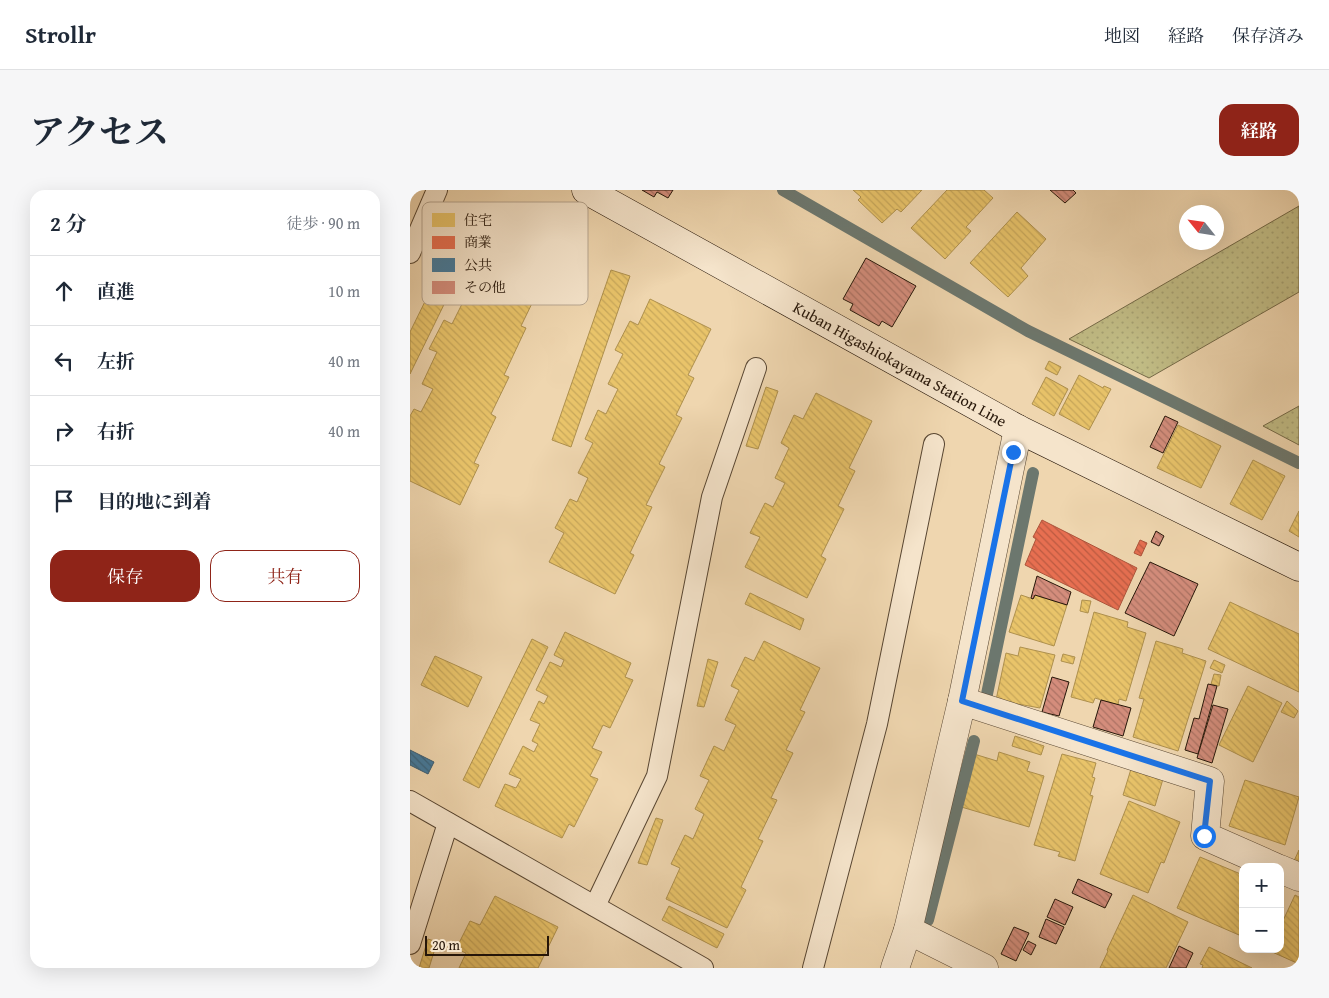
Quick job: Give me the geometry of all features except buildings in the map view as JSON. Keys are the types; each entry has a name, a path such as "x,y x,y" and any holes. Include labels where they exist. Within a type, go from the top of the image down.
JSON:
{"street":[{"name":"Kuban Higashiokayama Station Line","path":"586,190 1018,429 1299,568"},
{"path":"895,968 908,930 962,701 1018,429"},
{"path":"962,701 1210,781 1204,836 1266,863"},
{"path":"1284,871 1299,877"},
{"path":"908,930 984,968"}],"lane":[{"path":"432,202 437,190"},
{"path":"410,253 422,225"},
{"path":"595,906 656,776 712,497 756,368"},
{"path":"813,968 877,724 934,444"},
{"path":"410,801 703,968"},
{"path":"410,944 448,823"}],"shaded area":[{"path":"1299,206 1299,292 1149,378 1069,339 1224,250"},
{"path":"1299,406 1299,445 1263,426"}],"waterway":[{"path":"783,190 1028,331 1299,463"},
{"path":"987,694 1033,473"},
{"path":"928,920 974,741"}],"route":[{"path":"1013,452 962,701 1210,781 1204,836"}]}
